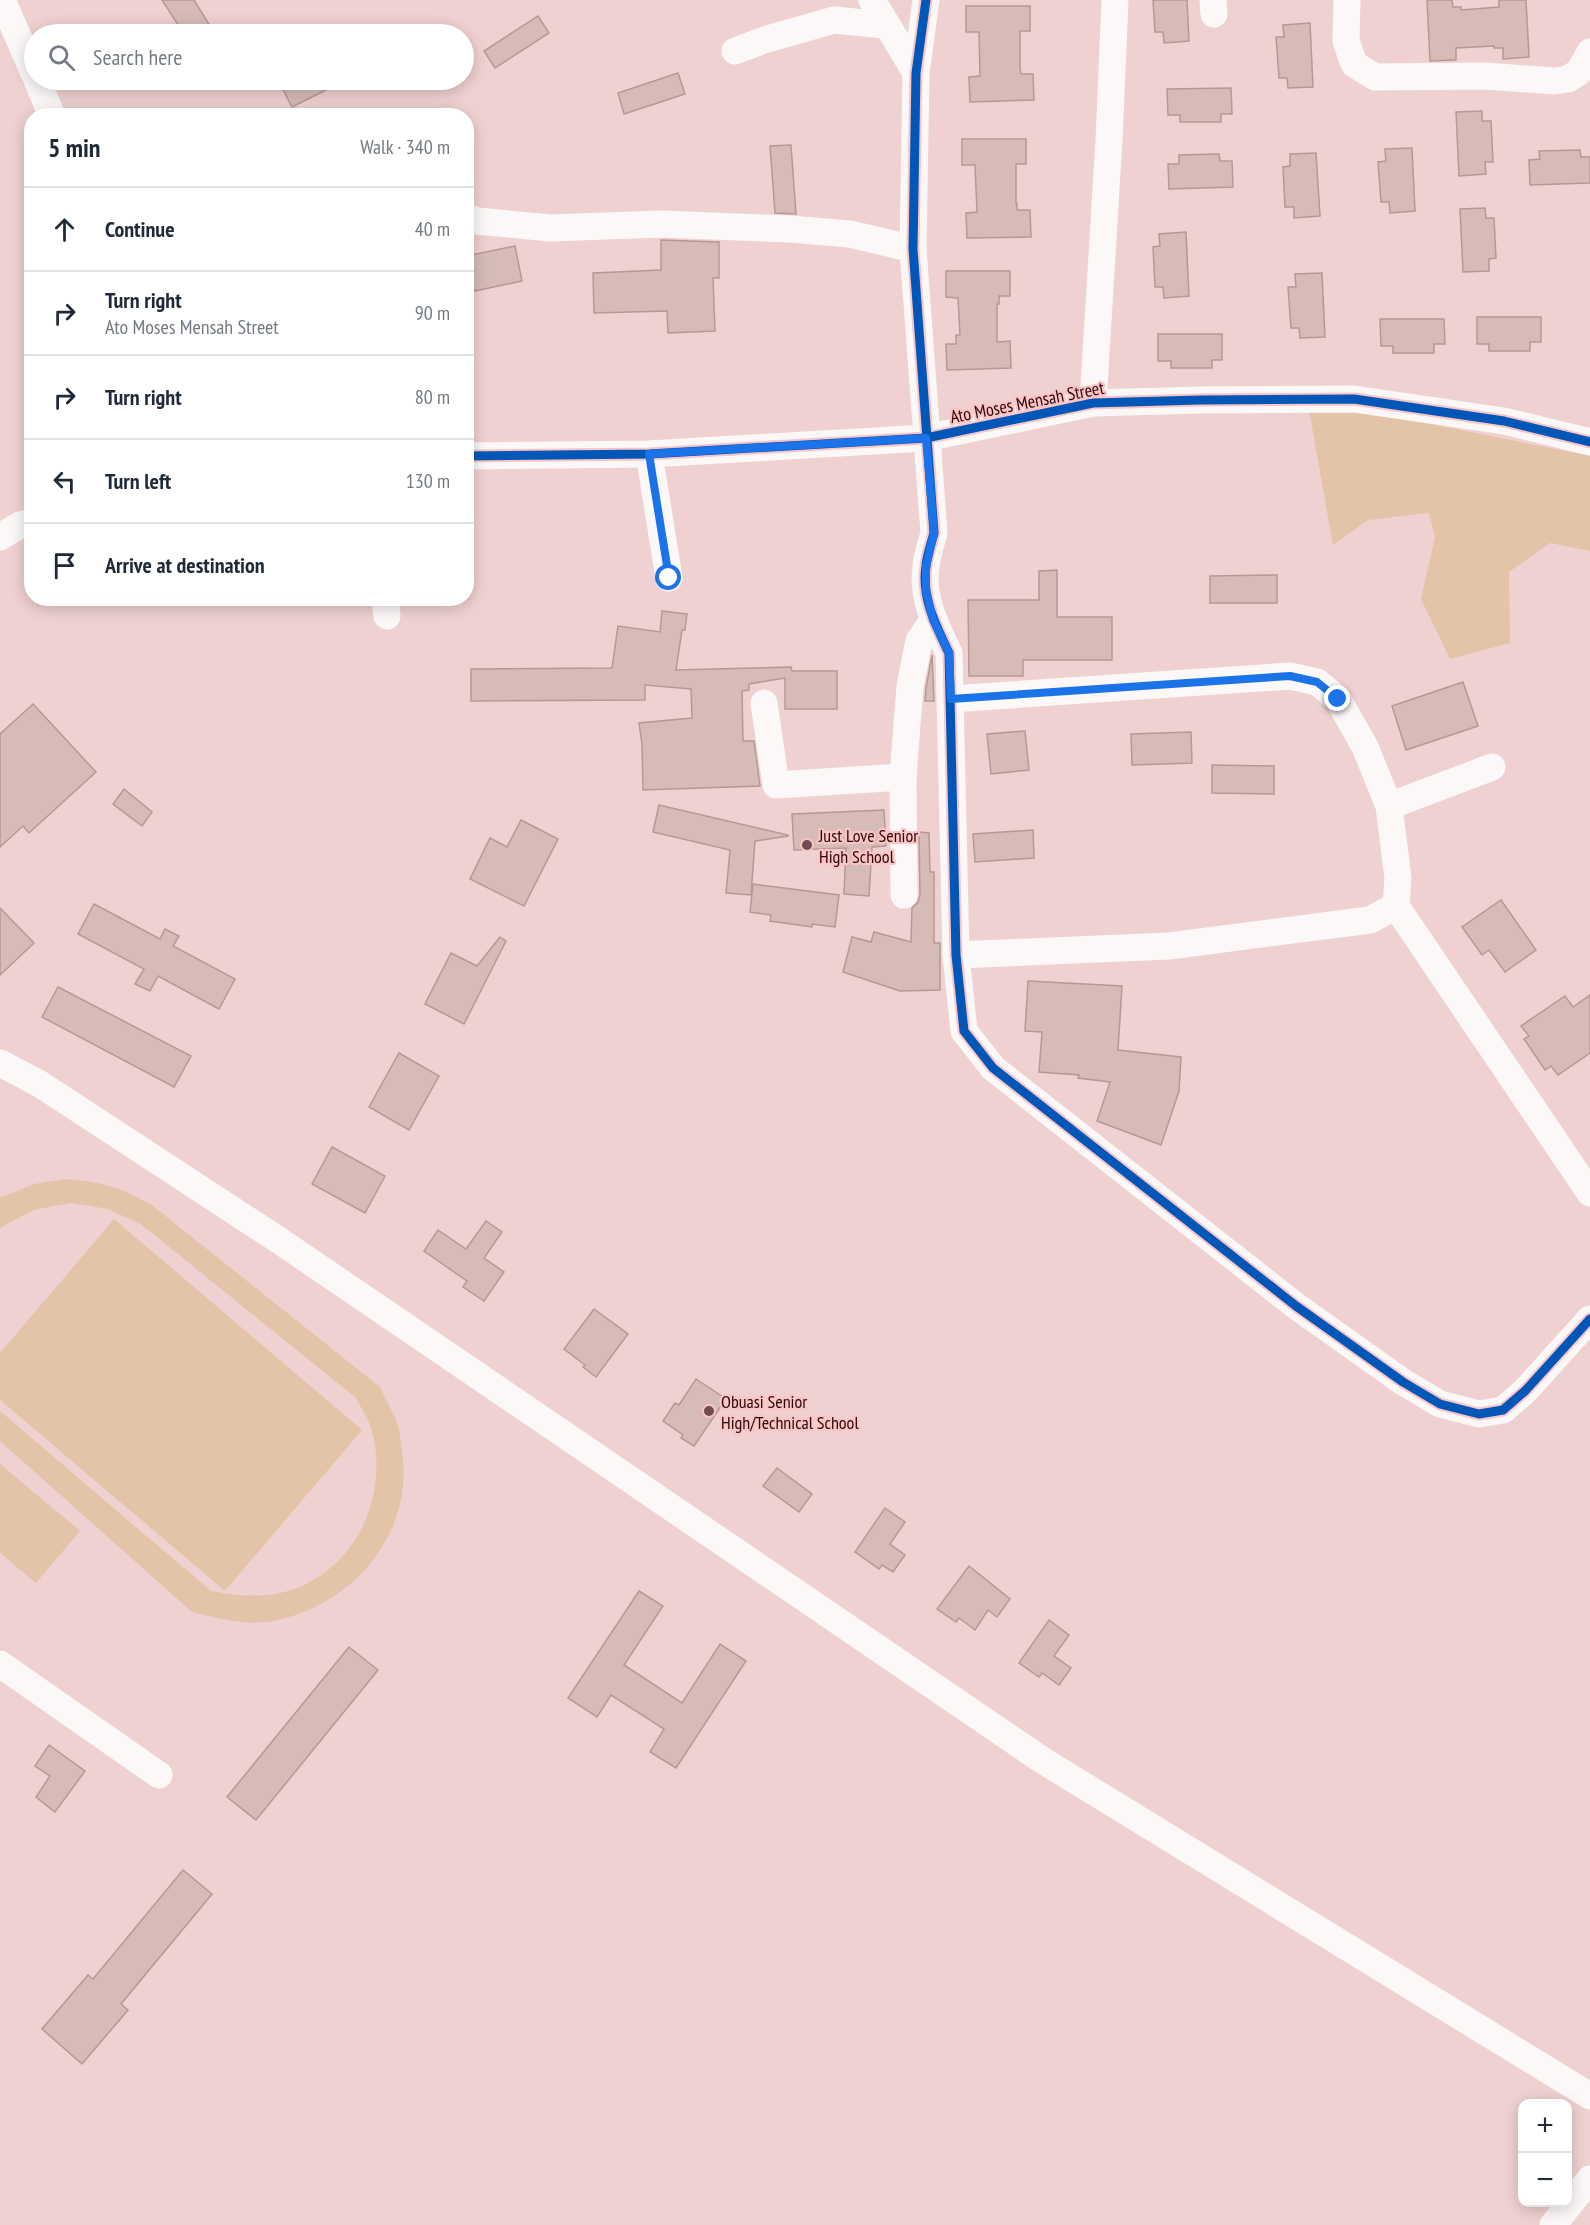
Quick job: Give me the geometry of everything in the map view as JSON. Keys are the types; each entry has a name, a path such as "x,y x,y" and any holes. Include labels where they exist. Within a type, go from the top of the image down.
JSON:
{"street":[{"path":"2,0 24,50"},
{"path":"872,0 916,73"},
{"path":"926,0 916,73 913,249 934,533 926,567 926,590 933,620 949,653 956,955 964,1031 993,1068 1296,1306 1403,1382 1440,1404 1479,1414 1503,1410 1525,1391 1590,1319"},
{"path":"1094,403 1115,0"},
{"path":"1347,0 1346,41 1354,64 1375,77 1485,76 1554,81 1568,79 1579,72 1590,52"},
{"path":"735,51 764,40 834,20 885,25"},
{"path":"41,90 49,108"},
{"path":"474,220 550,228 661,224 790,229 850,234 913,249"},
{"name":"Ato Moses Mensah Street","path":"474,456 649,454 926,438 1094,403 1200,400 1354,399 1504,421 1590,442"},
{"path":"649,454 669,578"},
{"path":"0,537 24,524"},
{"path":"904,895 903,777 910,686 919,641 933,620"},
{"path":"951,699 1290,676 1317,682 1338,699 1365,747 1389,806 1398,878 1396,906 1588,1184"},
{"path":"764,704 776,785 903,777"},
{"path":"1389,806 1492,767"},
{"path":"956,955 1169,946 1370,920 1396,906"},
{"path":"0,1063 40,1084 280,1241 1042,1760 1590,2096"},
{"path":"0,1664 159,1775"},
{"path":"1553,2225 1590,2179"}],"shaded area":[{"path":"1307,399 1590,456 1590,551 1550,543 1509,572 1510,643 1450,659 1421,599 1435,537 1429,513 1368,520 1333,545"},
{"path":"65,1179 111,1186 153,1206 380,1387 396,1420 400,1435 403,1481 399,1510 388,1536 373,1560 332,1598 306,1611 267,1622 235,1621 192,1612 0,1441 0,1411 211,1591 254,1596 280,1593 305,1584 327,1571 345,1553 360,1532 370,1508 375,1483 376,1457 371,1427 356,1398 142,1225 108,1209 71,1203 33,1210 0,1228 0,1198 34,1184"},
{"path":"114,1219 362,1430 225,1591 0,1400 0,1353"},
{"path":"0,1464 80,1531 36,1583 0,1553"}],"building":[{"path":"162,0 194,0 209,24 178,24"},
{"path":"1153,0 1187,0 1189,41 1164,43 1163,32 1155,32"},
{"path":"1427,0 1452,0 1453,7 1461,7 1461,10 1499,7 1499,0 1526,0 1529,57 1503,59 1503,48 1494,48 1494,46 1456,48 1456,60 1430,61"},
{"path":"966,6 1030,6 1030,31 1020,31 1020,67 1021,74 1033,74 1034,100 970,102 969,77 980,76 979,32 966,32"},
{"path":"538,16 549,33 495,68 484,51"},
{"path":"1310,23 1313,87 1288,88 1287,78 1279,78 1276,37 1284,37 1283,25"},
{"path":"678,73 685,94 624,114 618,93"},
{"path":"1231,88 1232,114 1221,114 1221,122 1180,122 1180,115 1168,115 1167,89"},
{"path":"283,90 326,90 292,107"},
{"path":"1482,111 1482,121 1491,121 1493,162 1485,162 1486,174 1459,176 1456,112"},
{"path":"962,139 1026,139 1026,164 1016,164 1016,203 1017,210 1030,210 1031,237 967,238 966,213 977,212 975,165 962,165"},
{"path":"791,145 796,214 775,213 770,146"},
{"path":"1412,148 1415,211 1390,213 1389,202 1381,202 1378,162 1386,161 1385,149"},
{"path":"1580,150 1581,157 1590,157 1590,183 1530,185 1529,160 1540,159 1539,151"},
{"path":"1316,153 1320,216 1294,218 1294,207 1285,207 1283,167 1290,166 1290,154"},
{"path":"1219,154 1220,161 1232,161 1233,187 1169,189 1168,164 1179,164 1179,155"},
{"path":"1485,208 1486,218 1494,218 1496,258 1489,259 1489,271 1463,272 1460,209"},
{"path":"1186,232 1189,296 1164,298 1163,287 1155,287 1153,247 1160,246 1159,234"},
{"path":"661,240 719,242 719,278 713,278 715,331 668,333 667,311 594,313 593,273 661,270"},
{"path":"515,246 522,281 474,291 474,254"},
{"path":"946,271 1010,271 1010,296 999,296 999,304 997,304 997,342 1010,341 1011,368 947,370 946,344 956,344 956,335 960,335 958,298 946,297"},
{"path":"1322,273 1325,337 1300,338 1299,328 1291,328 1288,287 1296,287 1295,274"},
{"path":"1477,317 1541,317 1541,342 1530,342 1530,351 1489,351 1489,344 1477,344"},
{"path":"1380,319 1444,319 1445,344 1434,344 1434,353 1393,353 1393,346 1381,346"},
{"path":"1158,334 1222,334 1222,360 1212,360 1212,368 1171,368 1171,361 1158,361"},
{"path":"1057,570 1057,617 1112,617 1112,660 1023,660 1023,676 969,676 968,600 1039,600 1039,571"},
{"path":"1277,575 1277,603 1210,603 1210,576"},
{"path":"662,611 687,614 685,630 682,630 676,670 791,667 792,671 837,671 837,709 785,709 785,678 749,684 749,690 742,691 743,741 754,741 760,786 643,790 639,723 692,718 691,689 645,685 645,700 471,701 471,669 612,668 618,626 660,632"},
{"path":"932,655 934,701 925,701 926,688"},
{"path":"1463,682 1478,726 1406,750 1392,706"},
{"path":"33,704 96,772 29,833 23,826 0,847 0,734"},
{"path":"1025,731 1029,770 991,774 987,734"},
{"path":"1191,732 1192,763 1132,765 1131,734"},
{"path":"1212,765 1274,766 1274,794 1212,793"},
{"path":"124,789 152,812 142,826 113,804"},
{"path":"659,805 788,836 755,841 751,895 726,893 730,850 653,832"},
{"path":"884,810 886,846 872,847 869,896 844,894 846,848 794,850 792,814"},
{"path":"521,820 558,839 524,906 470,879 490,838 507,847"},
{"path":"1033,830 1034,858 975,862 973,834"},
{"path":"919,832 929,833 930,872 934,872 934,943 940,943 940,990 900,991 843,972 852,937 871,942 874,932 911,942 912,908 918,902 920,895"},
{"path":"753,884 839,895 835,927 812,924 812,927 770,921 771,915 750,912"},
{"path":"1501,900 1536,950 1505,972 1489,950 1482,955 1462,927"},
{"path":"94,904 160,939 165,929 179,936 173,946 235,979 219,1009 158,976 150,991 135,984 144,969 78,934"},
{"path":"0,908 34,943 0,975"},
{"path":"500,937 506,941 464,1024 425,1004 451,953 477,966"},
{"path":"1028,981 1122,986 1118,1050 1181,1057 1179,1091 1161,1145 1097,1121 1110,1082 1078,1078 1079,1075 1039,1072 1042,1032 1025,1031"},
{"path":"58,987 191,1056 174,1087 42,1017"},
{"path":"1590,995 1590,1053 1558,1075 1551,1066 1545,1070 1524,1039 1529,1036 1521,1026 1565,996 1573,1007"},
{"path":"399,1053 439,1076 409,1130 369,1107"},
{"path":"332,1147 385,1176 365,1213 312,1184"},
{"path":"486,1221 502,1232 484,1258 504,1272 484,1301 463,1287 467,1281 424,1251 438,1230 466,1249"},
{"path":"594,1309 628,1334 596,1377 564,1349"},
{"path":"696,1379 726,1399 694,1446 681,1438 683,1435 663,1421 675,1403 679,1405"},
{"path":"777,1468 812,1494 799,1512 763,1486"},
{"path":"885,1508 905,1522 890,1544 905,1555 893,1572 882,1565 879,1569 855,1552"},
{"path":"969,1566 1010,1599 997,1617 988,1610 975,1630 959,1618 956,1622 937,1609"},
{"path":"639,1591 663,1606 624,1665 682,1703 720,1644 746,1661 676,1768 650,1752 664,1729 611,1695 597,1717 568,1698"},
{"path":"1049,1620 1069,1635 1054,1656 1071,1668 1059,1685 1042,1673 1039,1677 1019,1663"},
{"path":"349,1647 378,1670 256,1820 227,1797"},
{"path":"49,1745 85,1771 55,1812 36,1797 50,1776 35,1766"},
{"path":"183,1870 212,1894 121,2004 128,2010 82,2064 42,2029 88,1975 93,1979"}],"cycle path":[{"path":"926,0 916,73 913,249 934,533 927,558 925,578 931,611 949,653 956,955 964,1031 993,1068 1296,1306 1403,1382 1440,1404 1479,1414 1503,1410 1525,1391 1590,1319"},
{"path":"474,456 649,454 926,438 1093,403 1200,400 1354,399 1504,421 1590,442"}],"place":[{"name":"Just Love Senior High School","path":"807,845"},
{"name":"Obuasi Senior High/Technical School","path":"709,1411"}],"route":[{"path":"669,578 649,454 926,438 934,533 926,567 926,590 933,620 949,653 951,699 1290,676 1317,682 1338,699"}]}
